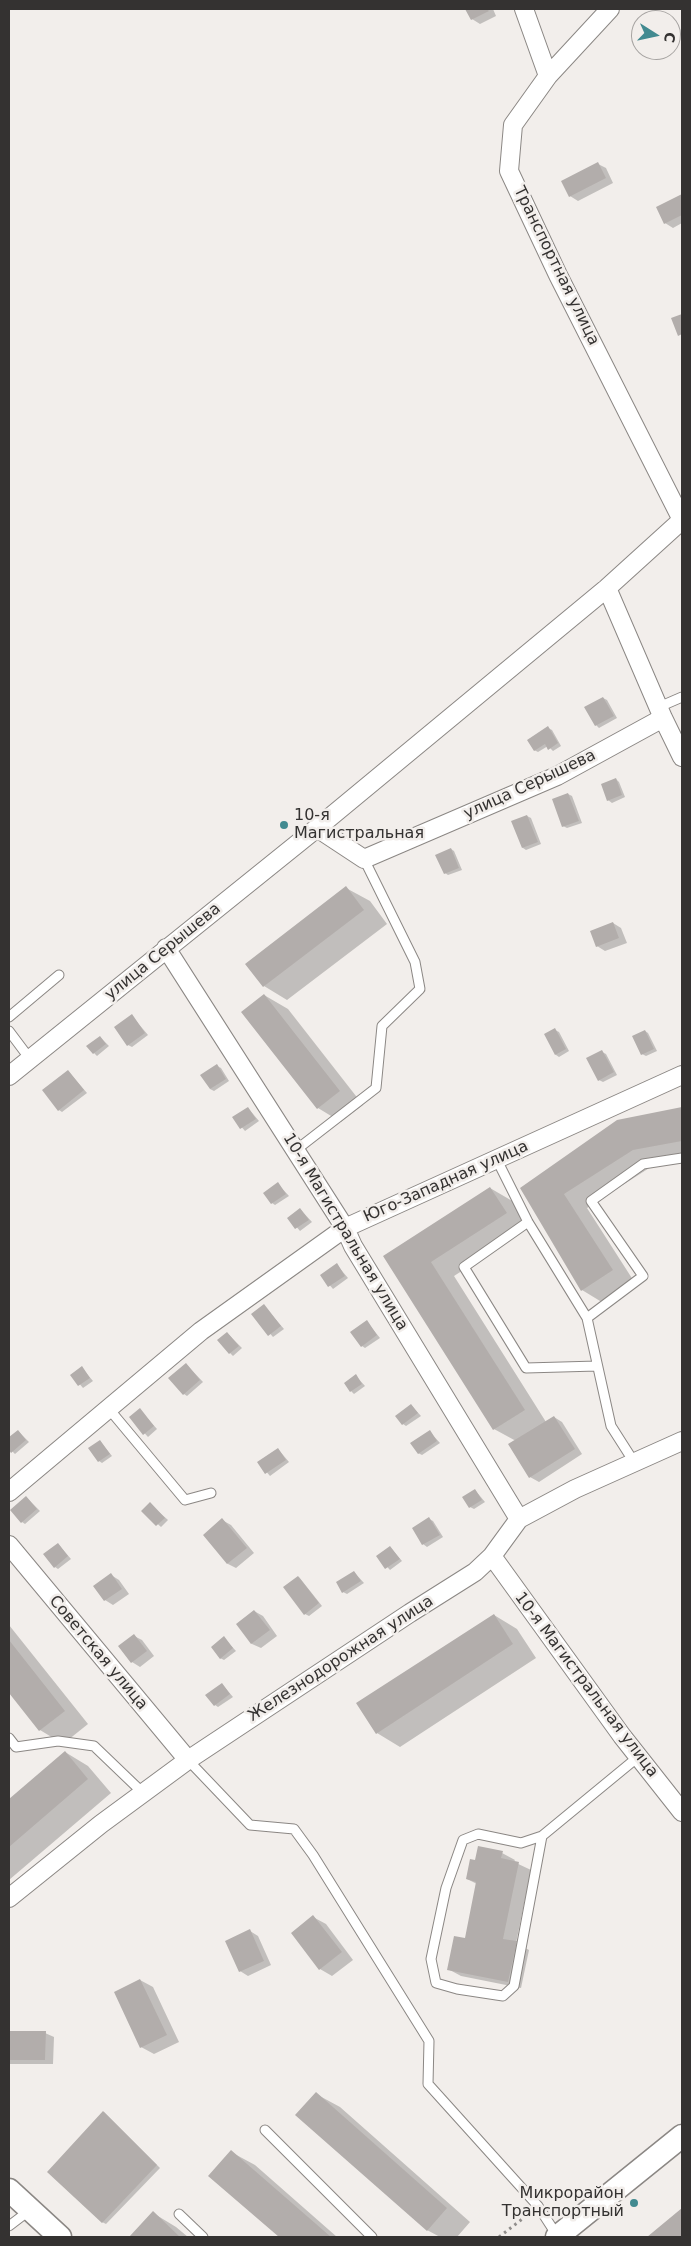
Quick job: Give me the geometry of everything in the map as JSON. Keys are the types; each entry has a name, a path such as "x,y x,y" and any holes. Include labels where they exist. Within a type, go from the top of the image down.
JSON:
{"street":[{"path":"524,9 548,76"},
{"name":"Транспортная улица","path":"607,588 682,520 558,274 509,170 513,125 548,76 610,9"},
{"path":"607,588 682,757"},
{"name":"улица Серышева","path":"9,1076 317,828 607,588"},
{"name":"улица Серышева","path":"364,859 556,776 661,713"},
{"path":"317,828 364,859"},
{"name":"10-я Магистральная улица","path":"166,948 345,1228 353,1246 519,1519"},
{"name":"Юго-Западная улица","path":"9,1492 201,1331 345,1228 682,1075"},
{"name":"Железнодорожная улица","path":"9,1898 188,1760 410,1612 475,1572 492,1556 519,1519 575,1489 682,1441"},
{"name":"Советская улица","path":"9,1545 188,1760"},
{"name":"10-я Магистральная улица","path":"492,1556 638,1756 682,1812"},
{"path":"558,2237 682,2136"},
{"path":"9,2190 60,2237"}],"lane":[{"path":"661,713 682,697"},
{"path":"296,1150 376,1088 382,1026 420,989 415,962 364,859"},
{"path":"9,1017 59,975"},
{"path":"9,1031 30,1059"},
{"path":"587,1318 643,1276 591,1201 643,1164 682,1158"},
{"path":"497,1160 528,1222 587,1318 611,1426 634,1462"},
{"path":"528,1222 464,1267 526,1368 597,1366"},
{"path":"108,1409 185,1500 211,1493"},
{"path":"9,1738 12,1748 58,1741 94,1746 143,1793"},
{"path":"542,1836 514,1986 503,1996 457,1989 436,1983 431,1959 446,1888 462,1840 478,1834 521,1843 542,1836 638,1756"},
{"path":"188,1760 250,1825 294,1829 313,1855 429,2041 428,2084 538,2206 558,2237"},
{"path":"265,2130 372,2237"},
{"path":"9,2226 30,2210"},
{"path":"179,2214 203,2237"}],"path":[{"path":"499,2237 538,2206"}],"building":[{"path":"465,9 487,9 489,11 471,20"},
{"path":"598,162 606,178 569,197 561,181"},
{"path":"682,194 682,215 664,224 656,207"},
{"path":"682,314 682,334 678,336 671,318"},
{"path":"603,697 614,716 595,726 584,707"},
{"path":"548,726 558,743 548,750 545,744 534,751 527,740"},
{"path":"616,778 622,795 607,801 601,784"},
{"path":"568,793 579,821 562,827 552,799"},
{"path":"527,815 538,842 522,848 511,821"},
{"path":"451,848 459,868 444,874 435,855"},
{"path":"346,886 364,910 263,987 245,964"},
{"path":"613,922 619,938 596,947 590,931"},
{"path":"264,994 340,1091 317,1109 241,1012"},
{"path":"132,1014 145,1033 127,1046 114,1027"},
{"path":"555,1028 566,1049 555,1055 544,1034"},
{"path":"645,1030 654,1049 641,1055 632,1036"},
{"path":"100,1036 106,1044 93,1054 86,1046"},
{"path":"602,1050 614,1072 598,1081 586,1058"},
{"path":"217,1064 226,1079 210,1089 200,1075"},
{"path":"68,1070 84,1090 58,1111 42,1090"},
{"path":"248,1107 256,1119 240,1129 232,1117"},
{"path":"682,1107 682,1141 633,1150 564,1194 613,1270 581,1291 520,1188 617,1120"},
{"path":"278,1182 286,1194 271,1204 263,1193"},
{"path":"490,1187 507,1213 431,1262 525,1410 493,1430 383,1256"},
{"path":"300,1208 309,1220 295,1229 287,1218"},
{"path":"337,1263 345,1276 328,1287 320,1275"},
{"path":"264,1304 281,1326 268,1336 251,1314"},
{"path":"367,1320 377,1335 361,1347 350,1332"},
{"path":"227,1332 239,1346 229,1354 217,1340"},
{"path":"186,1363 200,1380 183,1395 168,1378"},
{"path":"82,1366 90,1378 78,1386 70,1375"},
{"path":"356,1374 362,1384 350,1392 344,1383"},
{"path":"411,1404 418,1413 402,1425 395,1416"},
{"path":"140,1408 154,1426 143,1435 129,1417"},
{"path":"554,1416 575,1449 529,1478 508,1444"},
{"path":"18,1430 26,1440 11,1453 9,1450 9,1437"},
{"path":"430,1430 437,1441 418,1454 410,1443"},
{"path":"100,1440 110,1454 98,1462 88,1448"},
{"path":"278,1448 286,1460 265,1474 257,1462"},
{"path":"475,1489 482,1500 469,1508 462,1497"},
{"path":"26,1496 37,1509 21,1523 10,1510"},
{"path":"150,1502 165,1518 156,1526 141,1511"},
{"path":"429,1517 440,1535 422,1545 412,1528"},
{"path":"222,1518 247,1548 227,1564 203,1535"},
{"path":"58,1543 68,1556 54,1568 43,1554"},
{"path":"390,1546 400,1559 385,1569 376,1556"},
{"path":"354,1571 361,1581 342,1593 336,1582"},
{"path":"111,1573 122,1589 104,1601 93,1586"},
{"path":"298,1576 319,1603 304,1615 283,1587"},
{"path":"254,1610 270,1630 251,1644 236,1624"},
{"path":"494,1614 513,1644 376,1734 356,1703"},
{"path":"134,1634 147,1651 131,1663 118,1646"},
{"path":"224,1636 233,1648 220,1659 211,1647"},
{"path":"9,1640 65,1711 39,1731 9,1693"},
{"path":"222,1683 230,1694 214,1706 205,1695"},
{"path":"65,1751 88,1779 9,1847 9,1799"},
{"path":"478,1846 503,1851 501,1858 519,1862 503,1939 517,1941 508,1982 447,1970 454,1936 465,1938 476,1882 466,1879 470,1859 475,1860"},
{"path":"313,1915 342,1952 319,1970 291,1933"},
{"path":"250,1929 264,1961 239,1972 225,1941"},
{"path":"140,1979 167,2035 140,2048 114,1992"},
{"path":"9,2031 46,2031 45,2060 9,2060"},
{"path":"316,2092 447,2208 427,2231 295,2115"},
{"path":"103,2111 157,2165 102,2223 47,2172"},
{"path":"231,2150 331,2237 279,2237 208,2176"},
{"path":"682,2208 682,2237 647,2237"},
{"path":"153,2211 180,2237 129,2237"}],"place":[{"name":"10-я Магистральная","path":"284,825"},
{"name":"Микрорайон Транспортный","path":"634,2203"}]}
